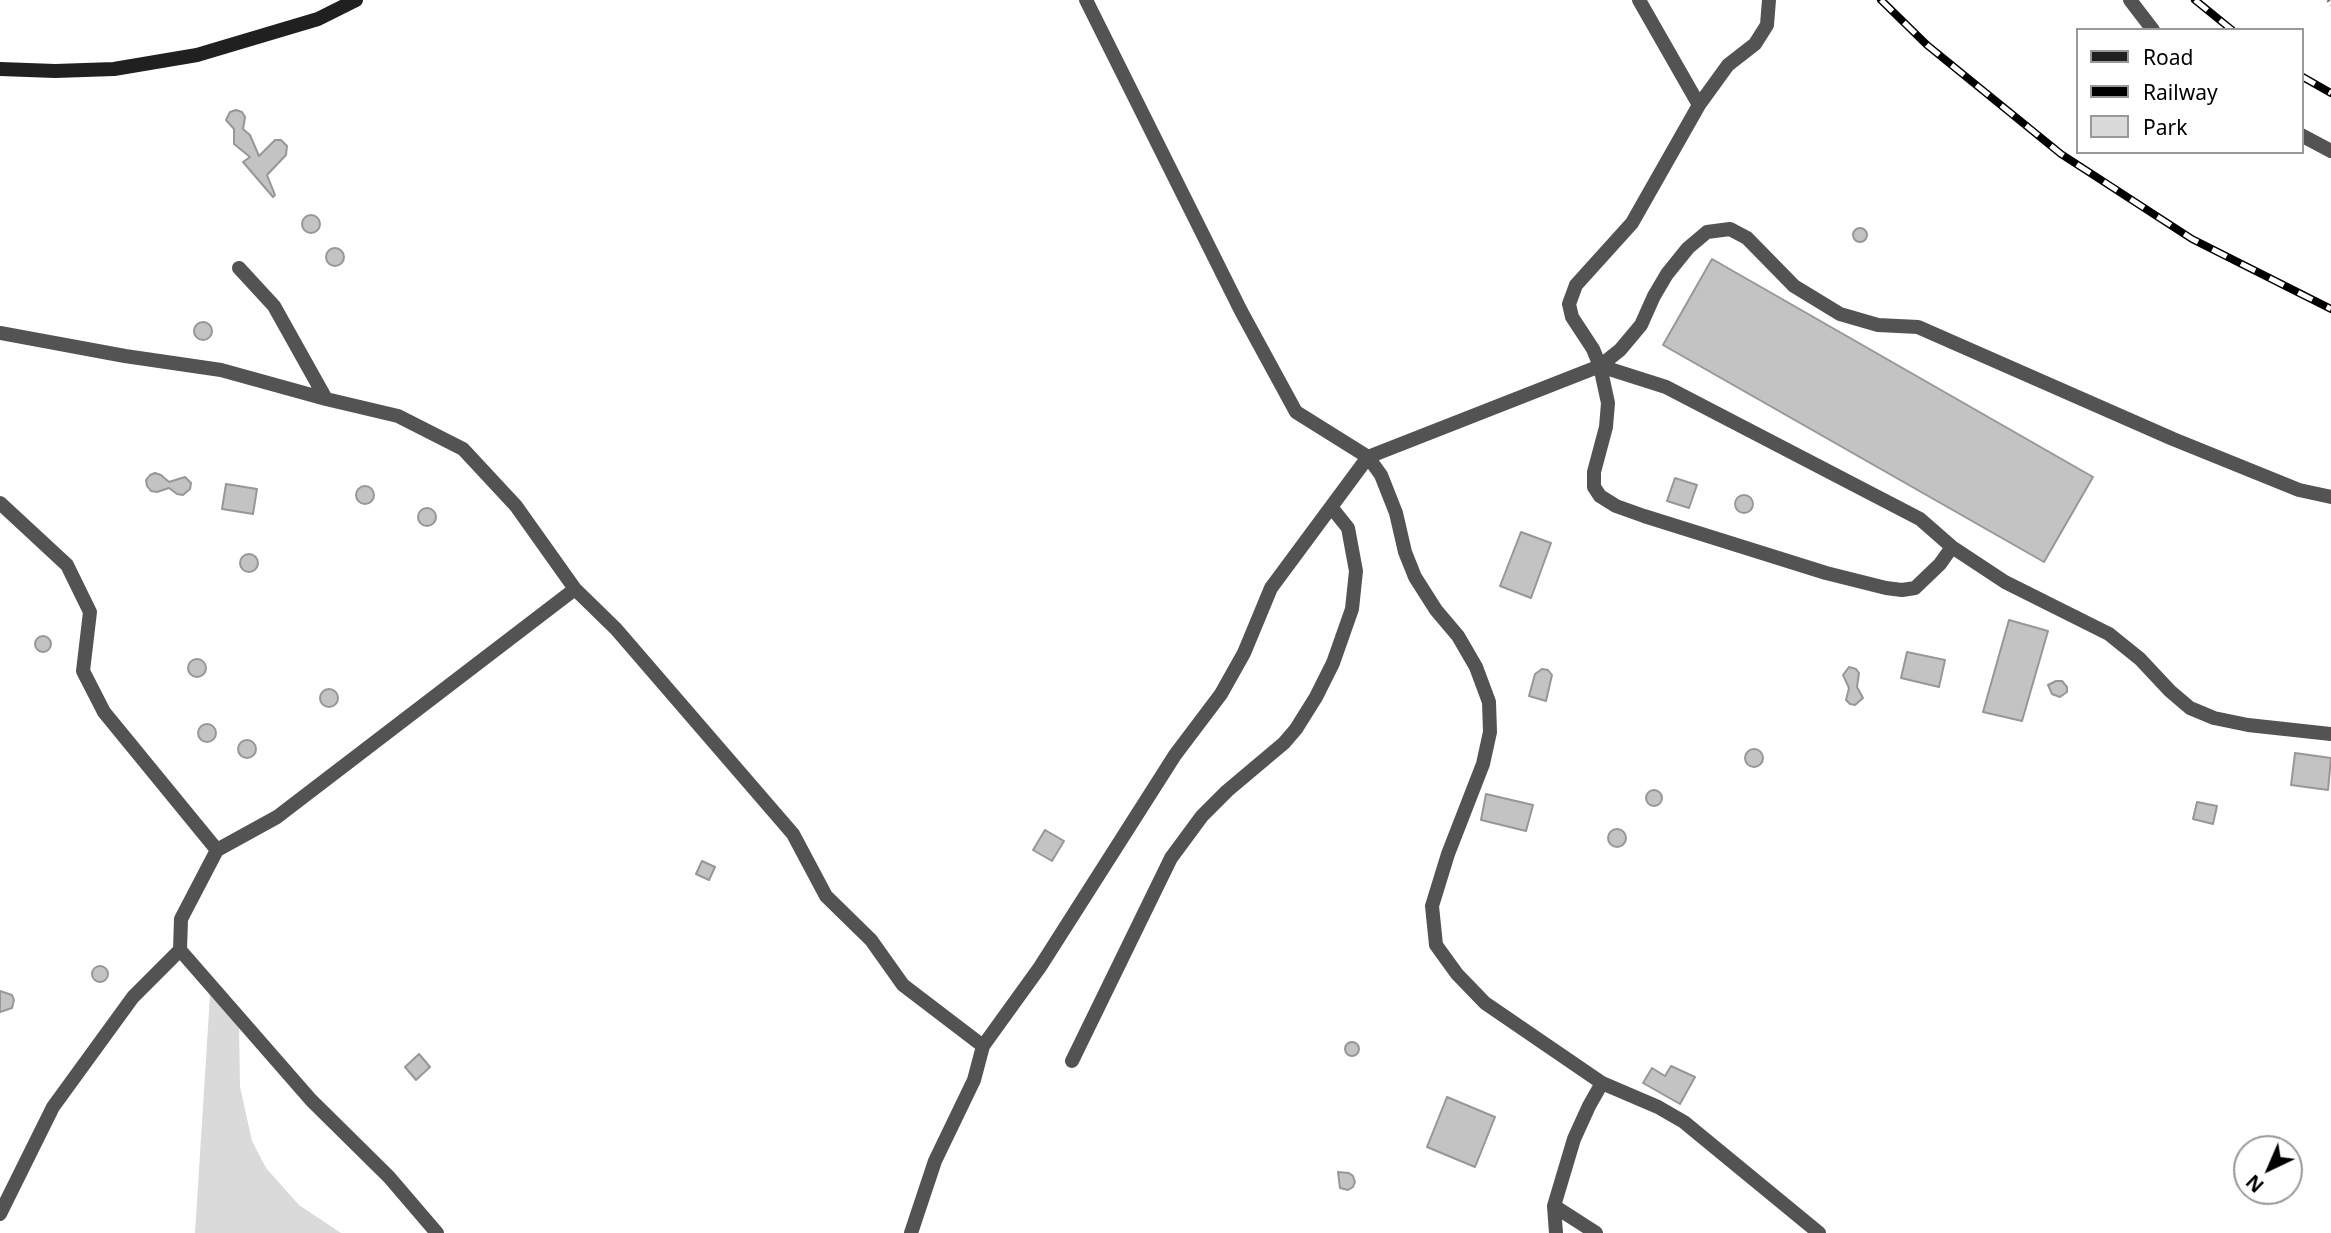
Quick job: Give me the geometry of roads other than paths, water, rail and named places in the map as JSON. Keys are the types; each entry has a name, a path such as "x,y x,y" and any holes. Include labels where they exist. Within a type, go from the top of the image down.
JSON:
{"main road":[{"path":"0,69 114,69 197,55 318,19 356,0"}],"street":[{"path":"1086,0 1241,311 1296,412 1368,457 1381,475 1396,513 1405,552 1415,577 1436,610 1458,636 1476,667 1489,702 1490,732 1483,764 1448,854 1432,906 1436,945 1457,974 1485,1003 1602,1083 1658,1107 1684,1122 1819,1233"},
{"path":"1639,0 1699,105"},
{"path":"1769,0 1767,24 1755,44 1728,65 1699,105 1632,223 1576,285 1569,304 1572,317 1593,349 1600,366 1608,403 1606,427 1594,472 1594,486 1600,496 1616,506 1826,573 1902,590 1915,588 1940,564 1952,547"},
{"path":"2130,0 2151,28"},
{"path":"2303,136 2331,151"},
{"path":"911,1233 935,1161 974,1080 983,1046 1040,967 1175,755 1221,694 1244,653 1271,588 1368,457 1600,366 1620,350 1641,325 1667,274 1688,248 1707,232 1730,229 1747,238 1794,286 1840,314 1878,325 1918,327 2173,439 2299,490 2331,497"},
{"path":"239,268 274,306 326,398"},
{"path":"0,333 115,355 220,370 398,416 463,449 516,506 575,589 616,629 793,834 826,896 871,940 903,985 983,1046"},
{"path":"1600,366 1666,387 1920,519 1952,547 2005,582 2109,634 2140,659 2190,708 2214,718 2248,725 2331,734"},
{"path":"0,503 67,565 90,611 83,671 104,712 217,850"},
{"path":"1072,1061 1171,858 1202,816 1284,743 1296,729 1317,697 1333,663 1352,609 1356,571 1348,528 1332,508"},
{"path":"437,1233 389,1177 311,1100 180,950 181,919 217,850 277,817 575,589"},
{"path":"0,1214 53,1107 133,997 180,950"},
{"path":"1556,1233 1554,1206 1574,1139 1602,1083"},
{"path":"1554,1206 1596,1233"}],"railway":[{"path":"1881,0 1927,45 2061,154 2192,239 2331,309"},
{"path":"2195,0 2230,28"},
{"path":"2303,77 2331,93"}]}
